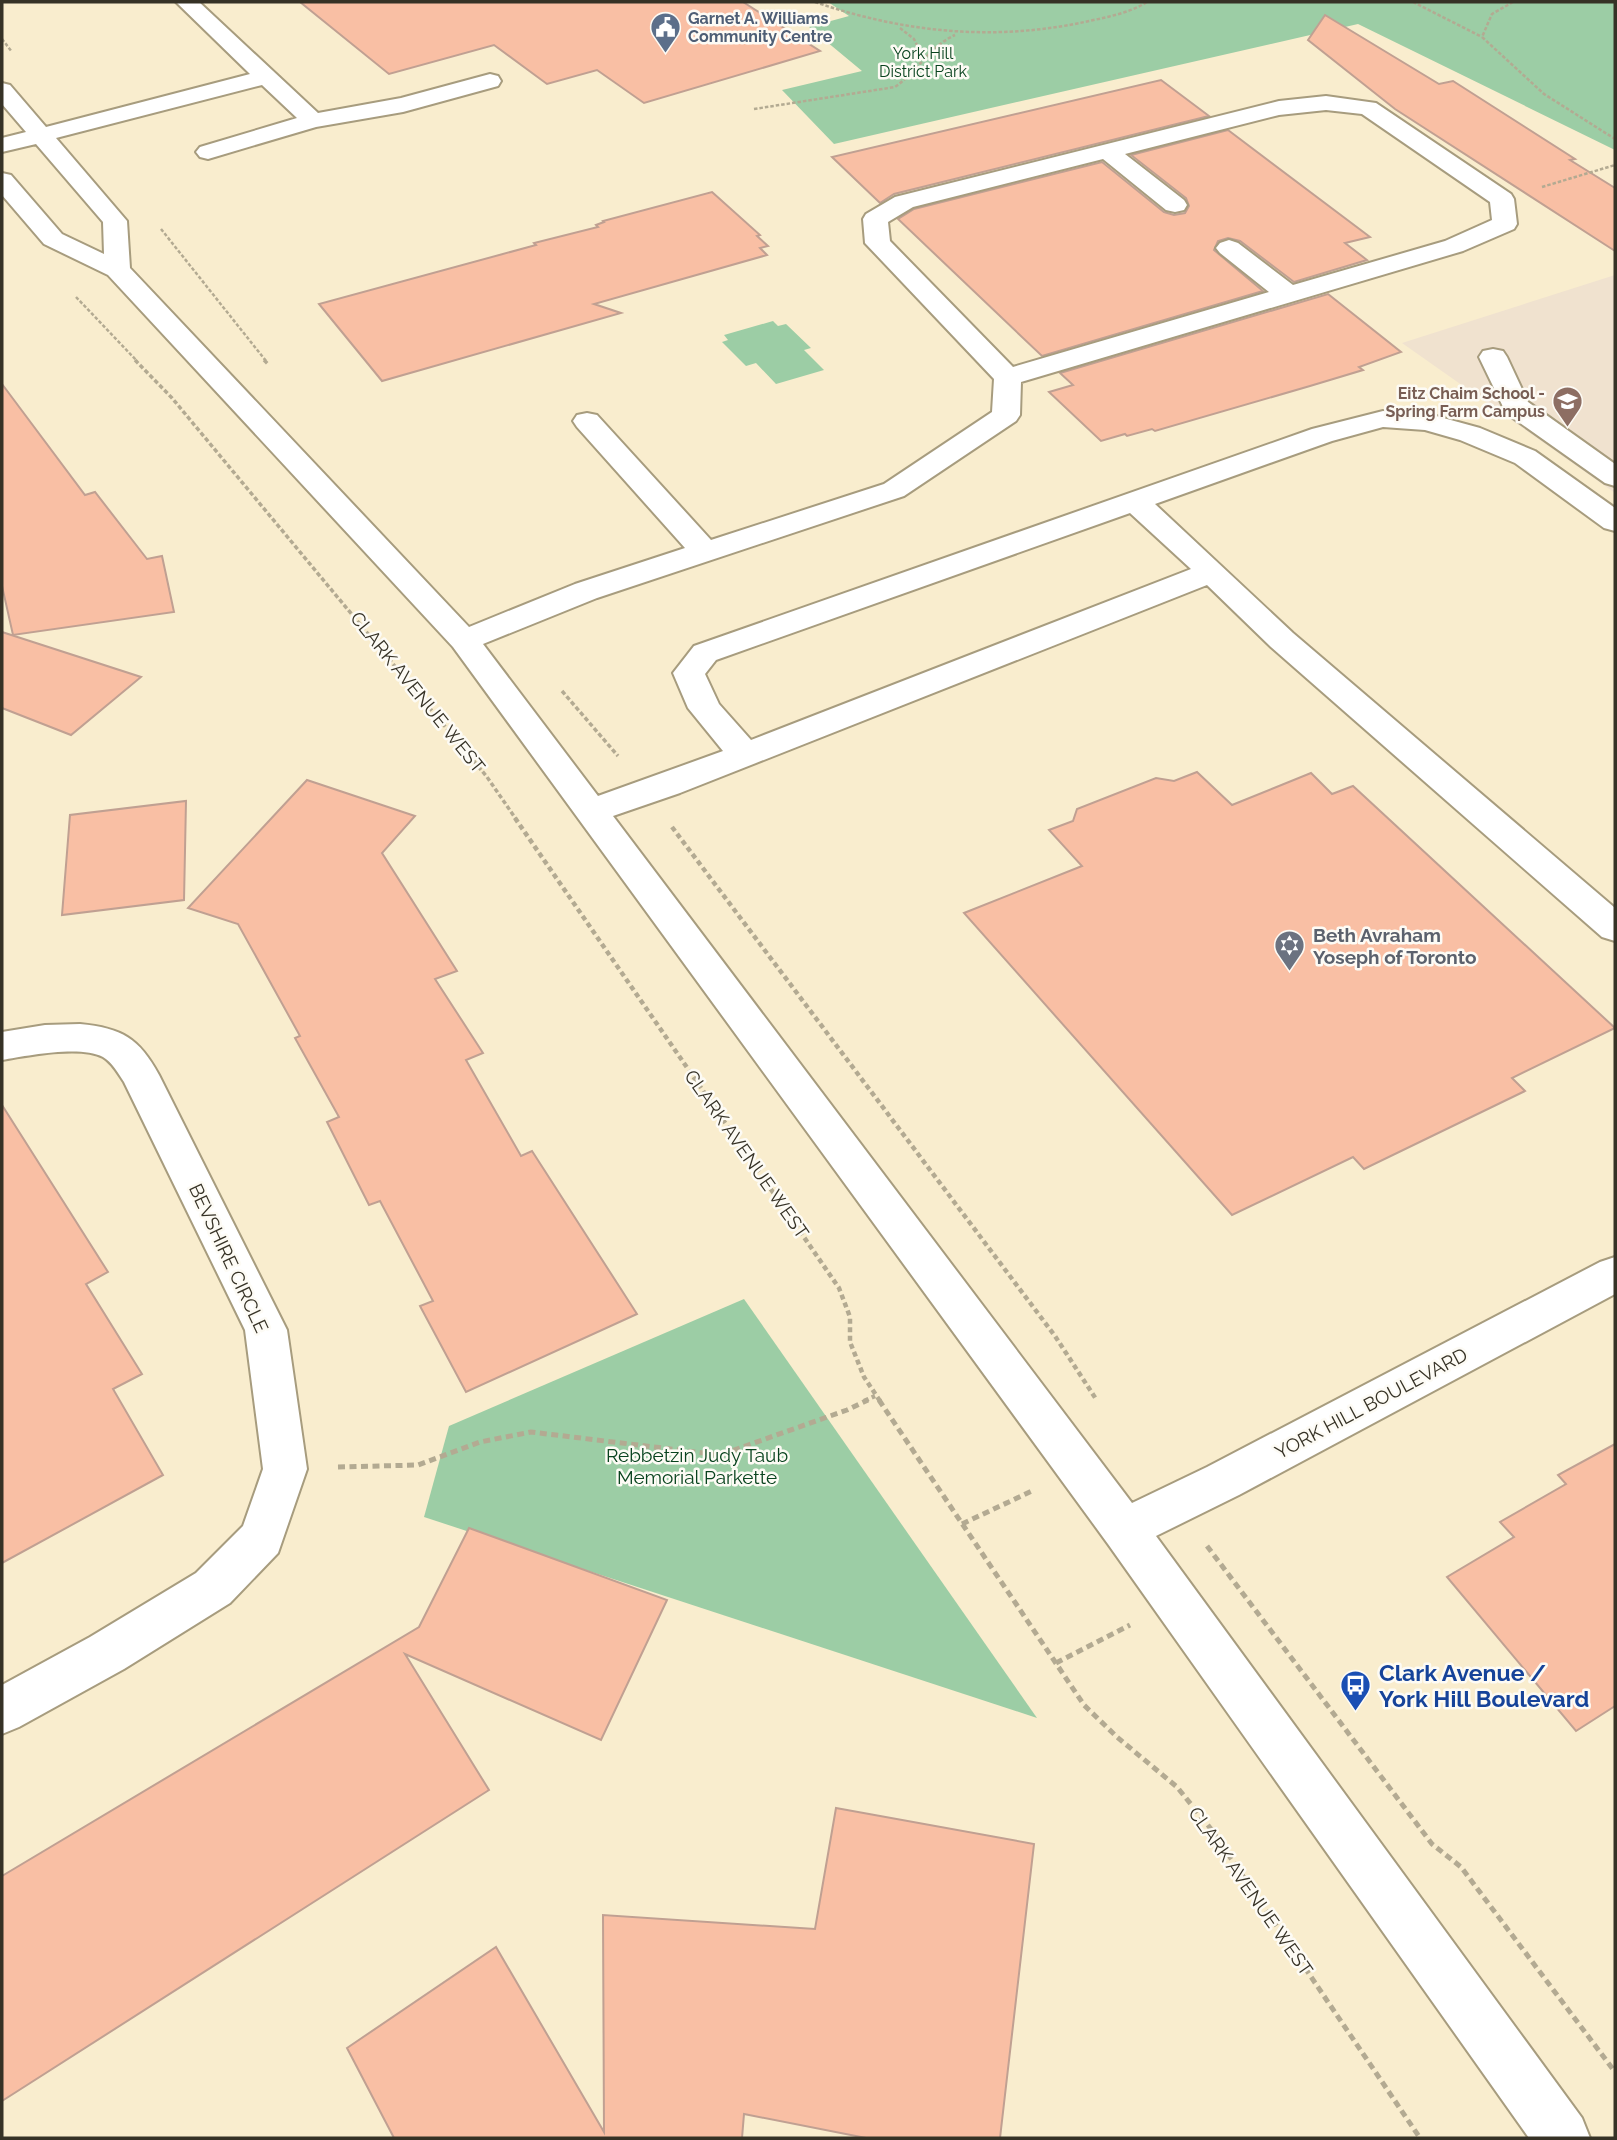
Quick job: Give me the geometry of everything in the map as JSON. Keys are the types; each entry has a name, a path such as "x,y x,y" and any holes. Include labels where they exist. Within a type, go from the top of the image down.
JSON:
{"street":[{"path":"187,2 313,121"},
{"path":"2,122 247,59"},
{"path":"2,145 266,77"},
{"path":"208,152 313,121 403,105 490,82"},
{"path":"2,90 115,221 117,270"},
{"path":"464,640 586,591 894,490 1006,415 1007,377 878,243 875,219 904,202 1279,108 1326,103 1368,108 1502,199 1505,224 1454,246 1007,377"},
{"path":"1108,151 1175,205"},
{"path":"2,180 53,239 117,270 464,640 1124,1529 1562,2138"},
{"path":"1229,248 1288,294"},
{"path":"1493,357 1516,407 1615,477"},
{"path":"746,755 704,708 689,673 705,653 1322,435 1383,419 1426,422 1470,433 1525,457 1615,522"},
{"path":"587,421 705,552"},
{"path":"1135,501 1282,640 1615,928"},
{"path":"591,811 746,755 1155,597 1212,572"},
{"name":"BEVSHIRE CIRCLE","path":"2,1046 38,1038 92,1040 119,1047 140,1076 266,1330 285,1469 262,1538 213,1588 107,1653 2,1712"},
{"name":"YORK HILL BOULEVARD","path":"1124,1529 1223,1481 1615,1273"}],"path":[{"path":"815,2 853,16 900,27 956,34 1083,24 1139,7 1147,2"},
{"path":"1413,2 1482,37 1500,57 1540,90 1615,139"},
{"path":"1482,37 1492,14 1513,2"},
{"path":"900,27 914,39 923,57"},
{"path":"754,110 884,90 904,82 914,73 931,47 956,34"},
{"path":"1502,199 1615,165"},
{"name":"CLARK AVENUE WEST","path":"75,296 190,419 487,777 839,1288 850,1317 850,1342 875,1396 1084,1705 1117,1737 1177,1787 1211,1829 1420,2138"},
{"path":"285,1469 418,1465 480,1442 531,1432 720,1455 847,1409 875,1396"},
{"path":"1241,1592 1432,1844 1461,1867 1615,2072"}],"shaded area":[{"name":"Eitz Chaim School - Spring Farm Campus","path":"1615,275 1615,493 1402,343"}],"green space":[{"name":"York Hill District Park","path":"828,2 1615,2 1615,150 1358,24 834,144 782,90 862,71 809,27 849,16"},
{"path":"773,321 778,326 786,324 811,348 804,350 824,370 776,384 756,363 746,366 722,342 728,340 724,335"},
{"name":"Rebbetzin Judy Taub Memorial Parkette","path":"744,1299 1037,1718 424,1517 449,1426"}],"building":[{"name":"Garnet A. Williams Community Centre","path":"300,2 743,2 820,51 644,103 597,70 547,84 494,45 389,74"},
{"path":"1325,15 1439,84 1453,81 1575,159 1570,160 1615,188 1615,251 1395,109 1308,40"},
{"path":"1161,80 1209,116 894,194 880,203 832,157"},
{"path":"1228,130 1370,237 1345,243 1367,260 1294,282 1240,241 1228,238 1218,241 1214,250 1263,291 1042,356 898,219 914,209 1102,162 1164,212 1174,215 1185,213 1189,206 1186,198 1131,155"},
{"path":"712,192 760,235 757,236 768,246 760,248 767,255 594,304 621,313 382,381 319,304 536,245 534,243 598,227 596,225 603,221"},
{"path":"1328,294 1401,352 1359,367 1363,370 1310,386 1155,431 1152,429 1127,436 1125,434 1101,441 1049,392 1073,385 1060,373"},
{"path":"2,384 85,495 95,492 147,559 162,556 174,612 13,635 2,586"},
{"path":"2,632 141,677 71,735 2,708"},
{"name":"Beth Avraham Yoseph of Toronto","path":"1197,772 1232,805 1311,773 1332,794 1353,786 1615,1028 1512,1078 1525,1091 1364,1169 1353,1157 1232,1215 964,913 1082,866 1049,830 1073,821 1077,809 1156,778 1174,781"},
{"path":"307,780 415,816 382,853 457,971 435,979 483,1053 466,1060 521,1156 532,1151 637,1314 466,1392 420,1306 433,1301 380,1201 369,1205 327,1122 339,1117 295,1038 300,1036 238,924 188,908"},
{"path":"186,801 184,900 62,915 70,815"},
{"path":"2,1105 108,1272 86,1284 142,1374 113,1389 163,1475 2,1563"},
{"path":"1615,1444 1615,1706 1576,1731 1447,1577 1514,1537 1500,1522 1566,1484 1558,1475"},
{"path":"469,1528 667,1600 601,1740 405,1654 489,1790 2,2101 2,1876 419,1627"},
{"path":"836,1808 1034,1844 1000,2138 866,2138 744,2114 742,2138 394,2138 347,2048 496,1947 604,2132 603,1915 815,1929"}],"place":[{"name":"Garnet A. Williams Community Centre","path":"665,54"},
{"name":"Eitz Chaim School - Spring Farm Campus","path":"1568,429"},
{"name":"Beth Avraham Yoseph of Toronto","path":"1290,973"},
{"name":"Clark Avenue / York Hill Boulevard","path":"1356,1713"}]}
